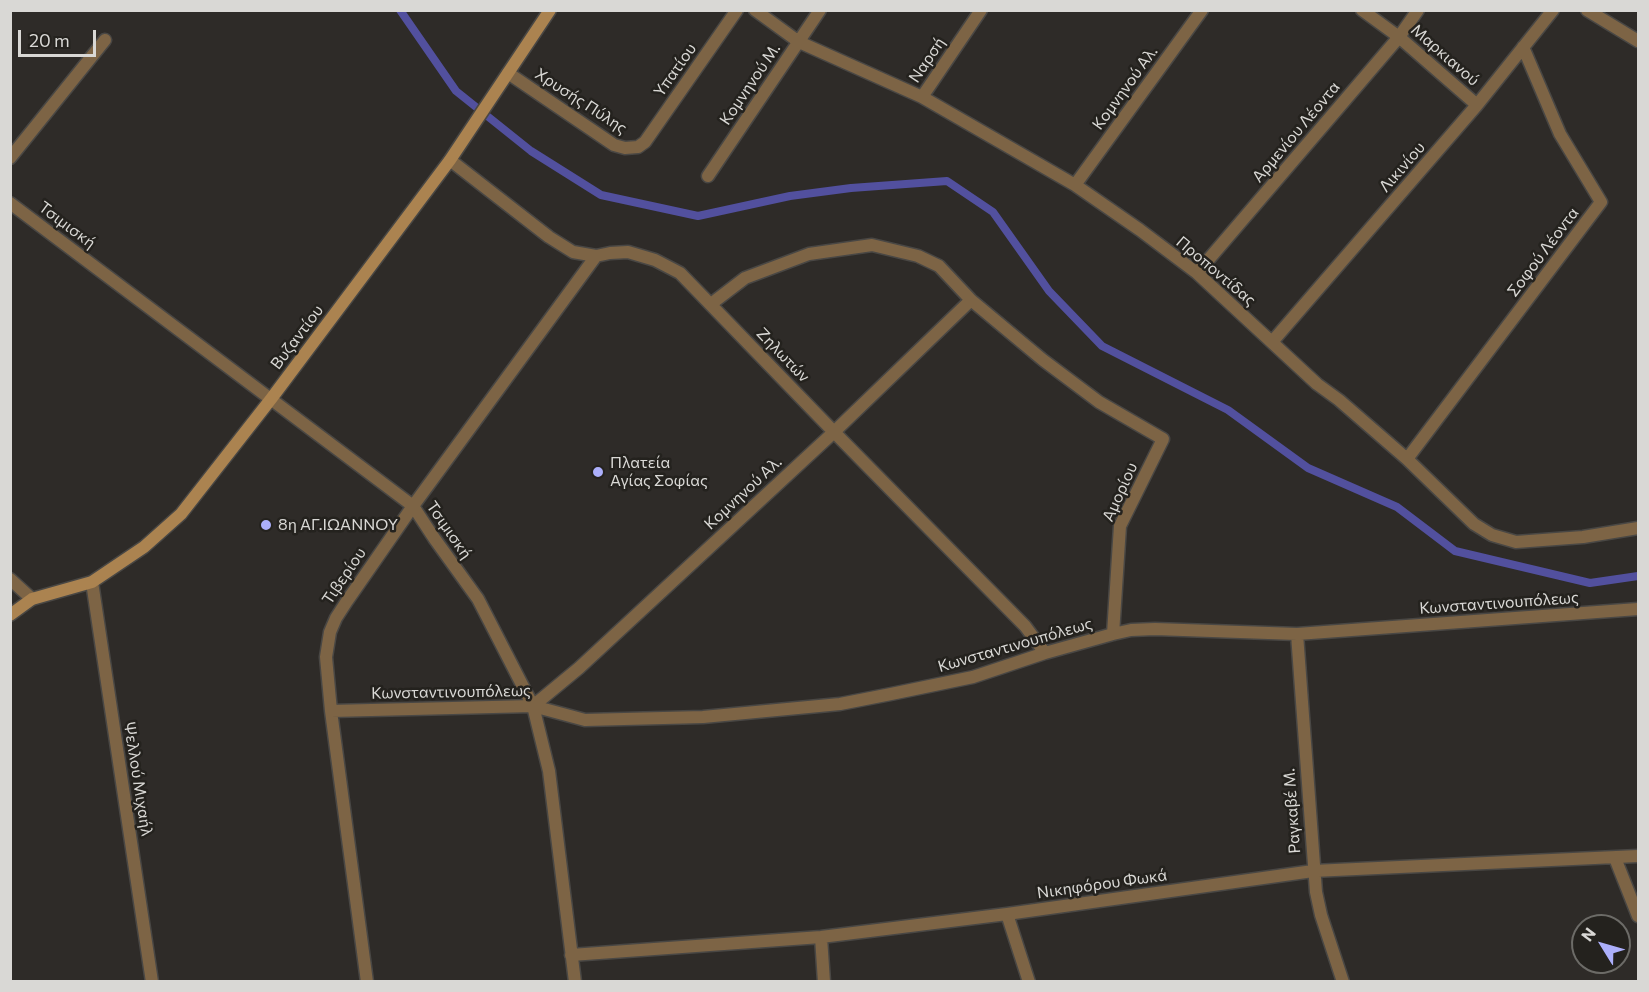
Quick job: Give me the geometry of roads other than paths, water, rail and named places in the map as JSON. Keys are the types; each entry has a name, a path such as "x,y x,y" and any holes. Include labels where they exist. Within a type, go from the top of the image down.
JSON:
{"street":[{"name":"Βυζαντίου","path":"10,615 32,599 92,582 144,547 181,514 271,399 450,160 550,10"},
{"name":"Υπατίου","path":"638,147 645,142 737,10"},
{"name":"Προποντίδας","path":"754,10 799,42 922,98 1075,185 1197,273 1317,384 1407,459 1474,524 1492,535 1516,542 1583,537 1638,528"},
{"name":"Κομνηνού Μ.","path":"708,176 820,10"},
{"name":"Ναρσή","path":"922,98 981,10"},
{"name":"Κομνηνού Αλ.","path":"1075,185 1202,10"},
{"name":"Μαρκιανού","path":"1362,10 1399,37 1477,105"},
{"name":"Αρμενίου Λέοντα","path":"1197,273 1399,37 1418,10"},
{"name":"Λικινίου","path":"1272,342 1477,105 1553,10"},
{"path":"1587,10 1638,41"},
{"path":"10,158 105,40"},
{"name":"Σοφού Λέοντα","path":"1407,459 1601,202 1560,134 1523,47"},
{"name":"Χρυσής Πύλης","path":"508,73 614,145 625,148 638,147"},
{"name":"Ζηλωτών","path":"450,160 549,237 573,252 596,256 628,252 655,260 680,273 1025,626 1045,653"},
{"name":"Τσιμισκή","path":"10,203 413,506 478,599 533,706 549,771 575,981"},
{"path":"711,304 745,278 809,254 872,245 918,256 939,266 971,300"},
{"name":"Τιβερίου","path":"367,981 331,711 326,657 330,632 342,609 413,506 596,256"},
{"name":"Κομνηνού Αλ.","path":"533,706 579,668 834,432 971,300"},
{"name":"Αμορίου","path":"971,300 1043,360 1099,402 1163,439 1120,526 1113,634"},
{"path":"10,579 32,599"},
{"name":"Ψελλού Μιχαήλ","path":"92,582 152,981"},
{"name":"Κωνσταντινουπόλεως","path":"331,711 533,706 585,720 703,717 840,704 973,677 1045,653 1131,630 1297,634 1638,609"},
{"name":"Ραγκαβέ Μ.","path":"1297,634 1313,871 1322,915 1343,981"},
{"name":"Νικηφόρου Φωκά","path":"571,955 820,937 1007,914 1313,871 1638,856"},
{"path":"1615,858 1638,916"},
{"path":"1007,914 1029,981"},
{"path":"820,937 824,981"}],"waterway":[{"path":"400,10 456,91 531,151 601,195 698,216 790,196 851,188 947,181 993,212 1049,291 1102,346 1228,410 1308,468 1397,507 1455,551 1590,583 1638,576"}],"place":[{"name":"Πλατεία Αγίας Σοφίας","path":"598,472"},
{"name":"8η ΑΓ.ΙΩΑΝΝΟΥ","path":"266,525"}]}
